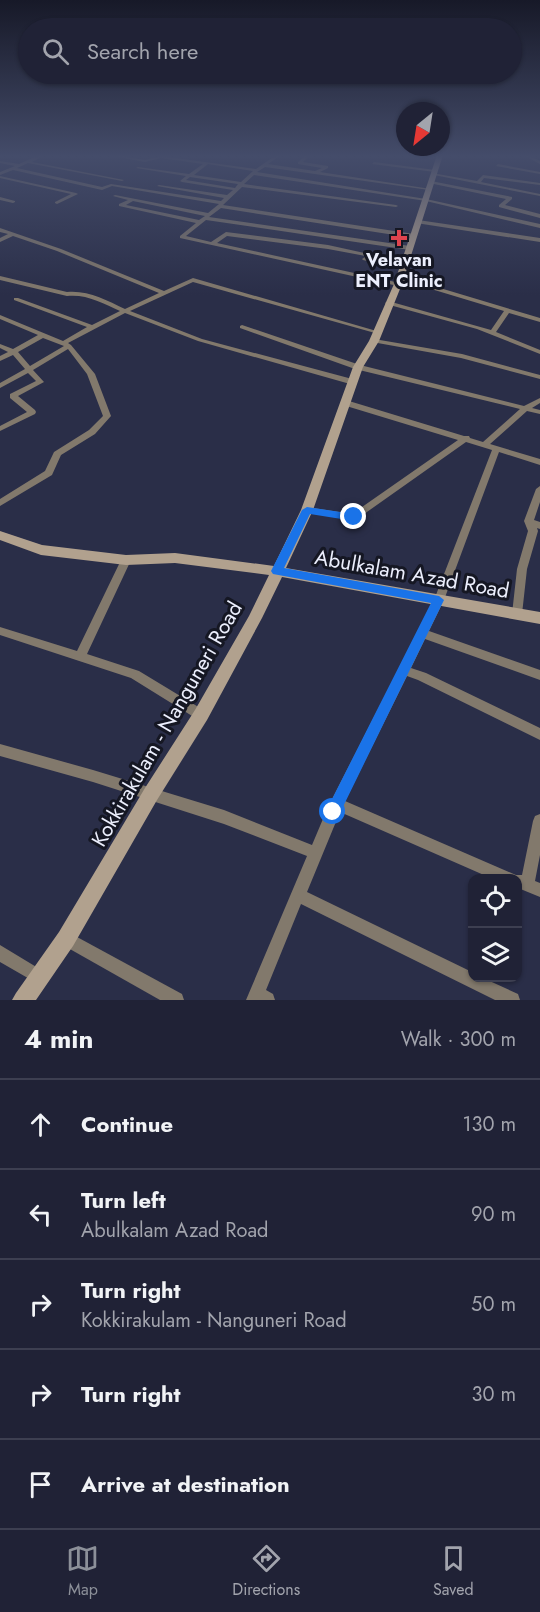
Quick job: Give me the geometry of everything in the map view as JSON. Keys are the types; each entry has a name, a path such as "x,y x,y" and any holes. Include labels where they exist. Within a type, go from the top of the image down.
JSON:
{"main road":[{"name":"Kokkirakulam - Nanguneri Road","path":"23,1000 66,939 151,794 201,715 255,618 307,510 358,367 375,336 400,276 425,202"},
{"name":"Abulkalam Azad Road","path":"0,535 41,550 126,560 175,558 277,571 540,618"}],"street":[{"path":"129,202 122,205 204,219 412,242"},
{"path":"138,202 204,219"},
{"path":"207,202 412,242"},
{"path":"223,202 182,237 400,276 540,320"},
{"path":"365,202 396,206"},
{"path":"477,202 540,226"},
{"path":"506,202 501,206 540,216"},
{"path":"418,222 540,240"},
{"path":"0,230 59,250 164,293"},
{"path":"0,240 14,234"},
{"path":"213,243 226,234 328,247 367,258 400,276"},
{"path":"0,278 67,294 88,295 200,340 353,382"},
{"path":"0,429 32,412 0,387 92,327 193,280 375,336 540,377"},
{"path":"16,299 92,327"},
{"path":"388,303 492,333 540,352"},
{"path":"492,333 507,311"},
{"path":"0,317 67,344 91,374 107,416 92,432 57,454 49,473 0,503"},
{"path":"242,327 358,367 540,412"},
{"path":"0,358 43,335"},
{"path":"0,346 13,351 40,382 13,396"},
{"path":"259,998 298,895 337,804 439,600 491,446 526,408 540,400"},
{"path":"346,403 540,462"},
{"path":"307,510 354,517 466,438"},
{"path":"518,614 522,569 533,531 529,521 540,489"},
{"path":"529,521 540,526"},
{"path":"0,543 15,541"},
{"path":"80,656 126,560"},
{"path":"0,631 135,674 201,715"},
{"path":"422,633 540,675"},
{"path":"404,670 422,676 540,734"},
{"path":"0,750 224,817 316,853"},
{"path":"337,804 499,874"},
{"path":"528,886 540,821"},
{"path":"298,895 512,1000"},
{"path":"66,939 176,1000"},
{"path":"0,954 38,976"}],"place":[{"name":"Velavan ENT Clinic","path":"399,238"}],"route":[{"path":"333,812 439,600 277,571 307,510 354,517"}]}
